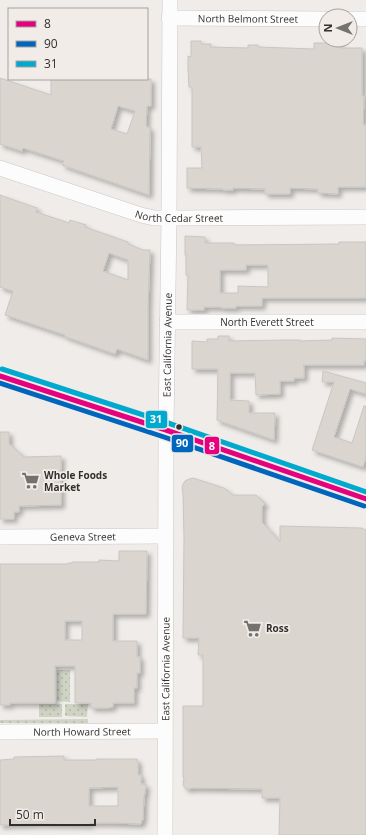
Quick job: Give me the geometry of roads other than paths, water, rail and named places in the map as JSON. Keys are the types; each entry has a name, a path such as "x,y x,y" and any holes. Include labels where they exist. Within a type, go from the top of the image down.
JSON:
{"main road":[{"path":"0,376 166,430 366,499"}],"street":[{"name":"East California Avenue","path":"164,835 170,0"},
{"name":"North Belmont Street","path":"169,18 318,19"},
{"name":"North Cedar Street","path":"0,168 154,218 366,217"},
{"name":"North Everett Street","path":"167,322 366,322"},
{"name":"Geneva Street","path":"0,537 166,536"},
{"name":"North Howard Street","path":"0,732 165,732"}],"place":[{"name":"Whole Foods Market","path":"31,481"},
{"name":"Ross","path":"253,628"}]}
